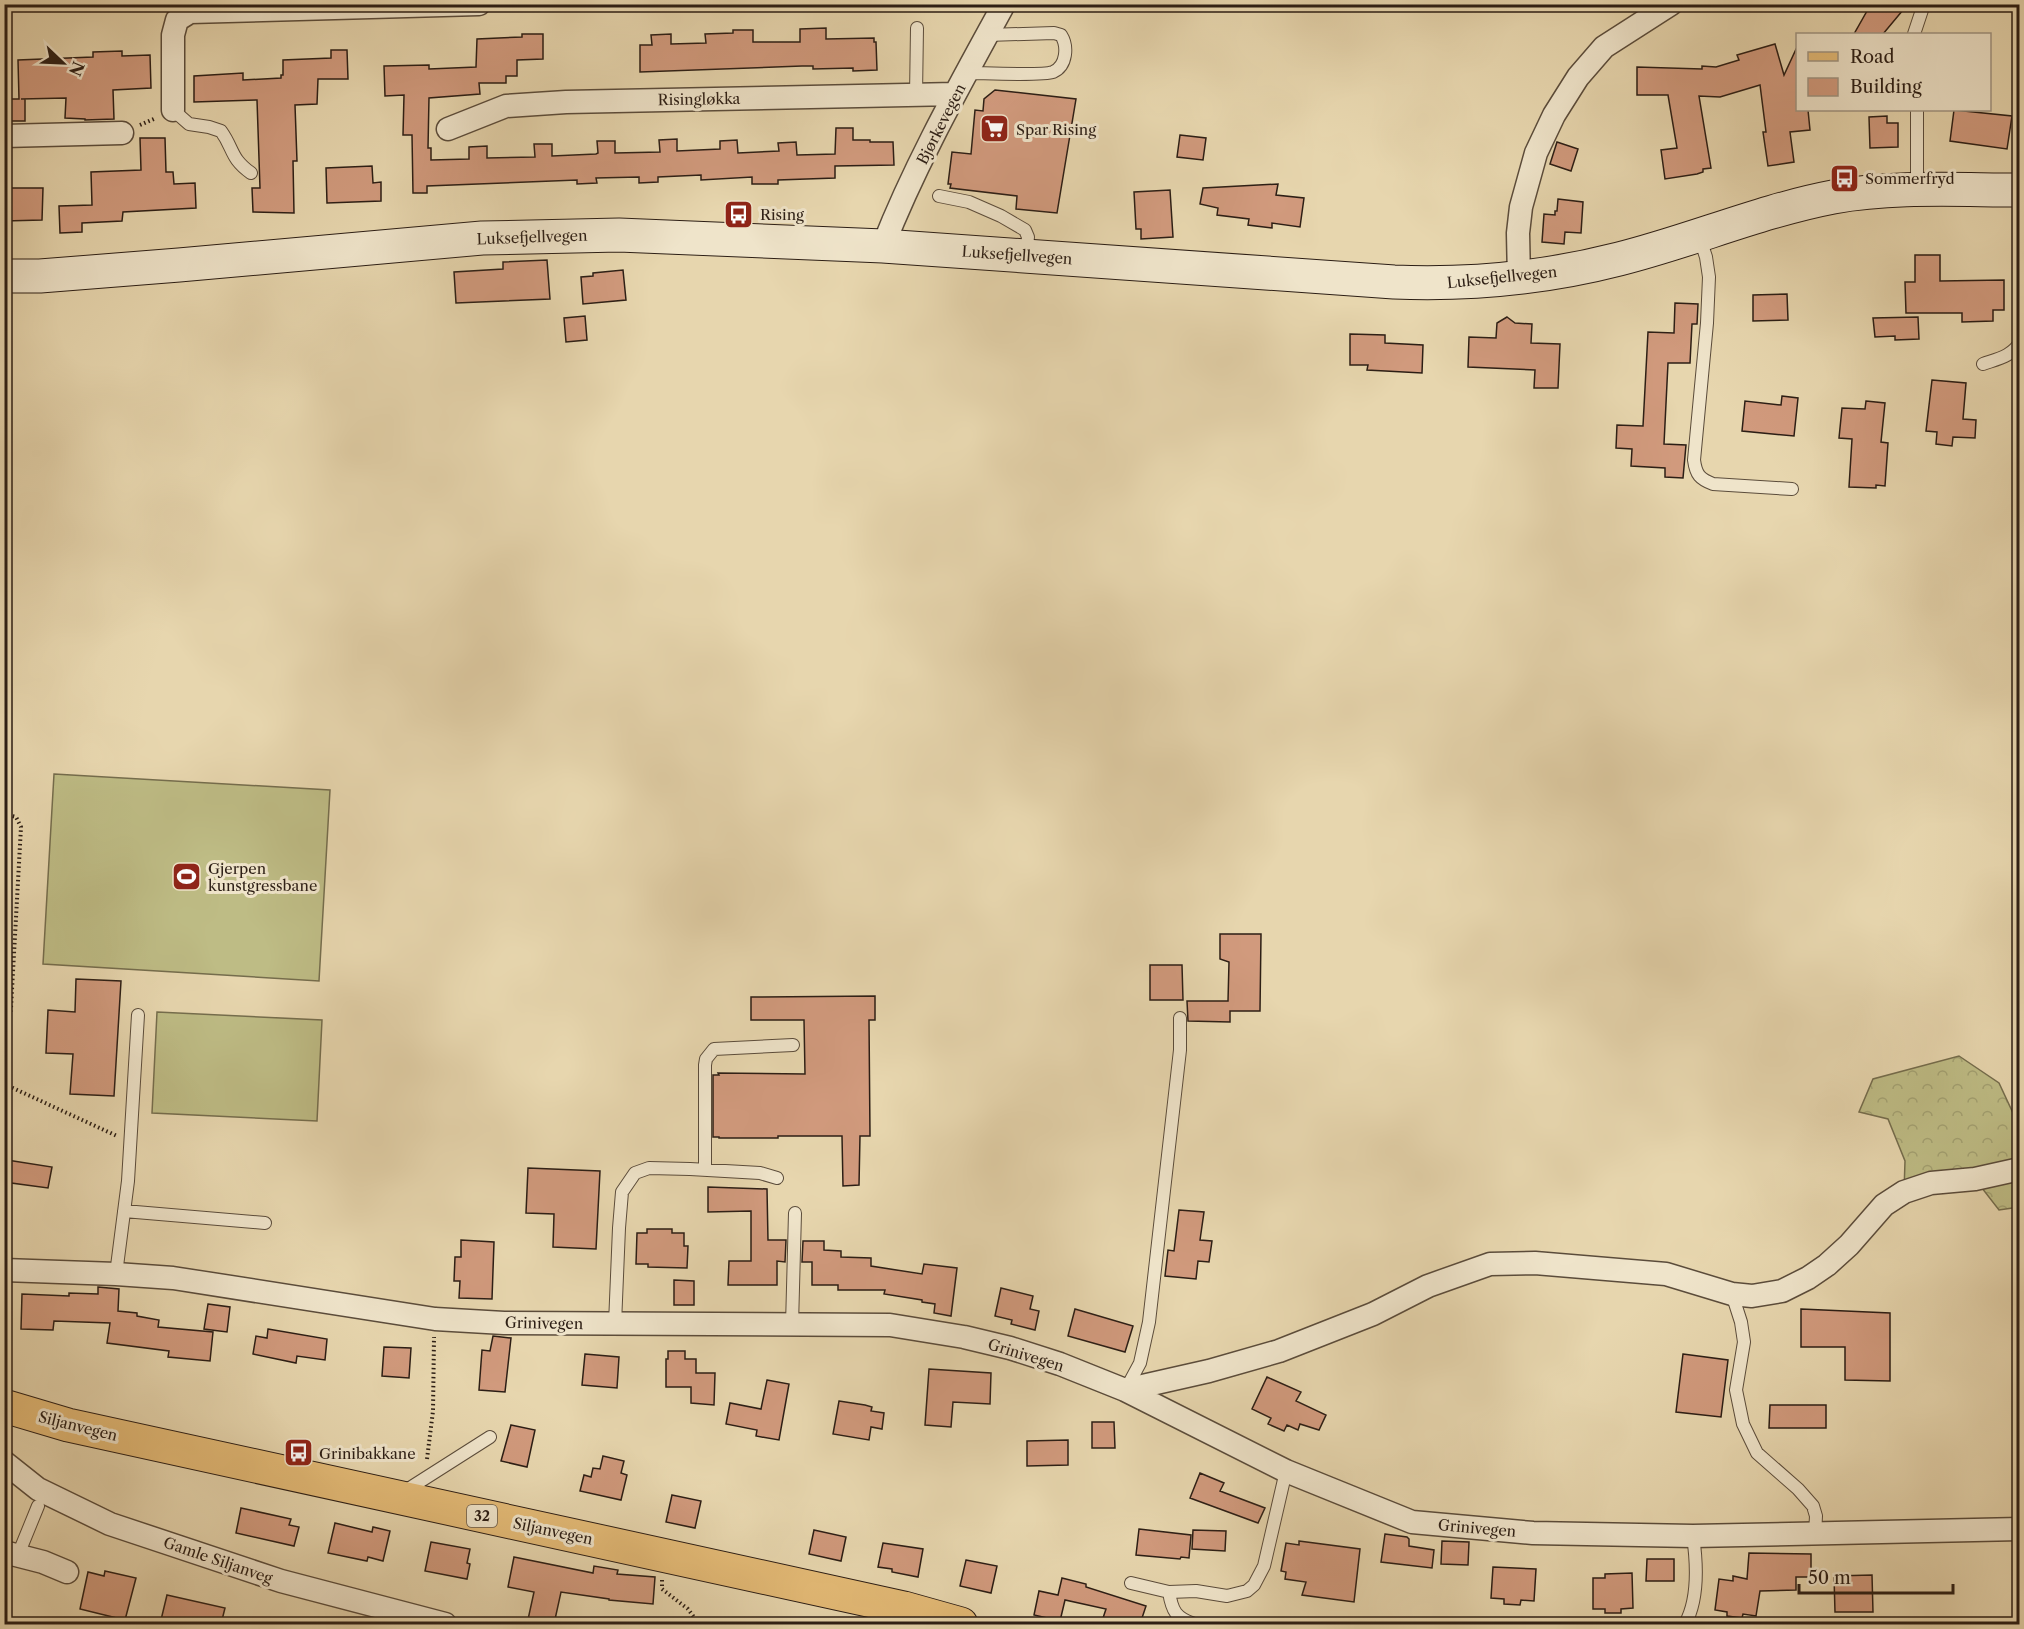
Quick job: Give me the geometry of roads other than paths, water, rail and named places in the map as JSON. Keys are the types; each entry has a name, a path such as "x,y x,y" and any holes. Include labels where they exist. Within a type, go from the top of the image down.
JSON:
{"main road":[{"name":"Luksefjellvegen","path":"4,276 40,276 179,266 482,238 619,235 883,246 1438,284 1519,279 1621,259 1774,212 1835,197 1869,192 1917,190 2019,190"},
{"name":"Siljanvegen","path":"4,1406 79,1427 904,1608 961,1624"}],"street":[{"path":"173,110 173,34 177,20 190,12 479,4"},
{"name":"Bjørkevegen","path":"883,246 895,214 955,94 1004,4"},
{"path":"1519,279 1518,233 1521,207 1536,153 1554,115 1578,77 1604,47 1671,4"},
{"name":"Risingløkka","path":"448,129 506,106 518,105 955,94"},
{"path":"4,136 122,133"},
{"path":"1125,1390 1209,1371 1279,1351 1373,1314 1428,1286 1490,1264 1535,1263 1666,1274 1732,1294 1752,1296 1782,1291 1827,1265 1849,1245 1884,1205 1904,1192 1931,1183 1975,1179 2019,1169"},
{"name":"Grinivegen","path":"4,1270 173,1278 435,1319 504,1323 890,1325 944,1333 1030,1354 1125,1390 1286,1471 1412,1522 1533,1533 1693,1536 2019,1529"},
{"name":"Gamle Siljanveg","path":"4,1462 38,1489 110,1524 281,1581 445,1624"},
{"path":"11,1553 67,1572"}],"lane":[{"path":"1914,33 1924,4"},
{"path":"916,94 917,28"},
{"path":"967,73 1051,73 1063,64 1065,40 1061,35 1054,33 987,35"},
{"path":"173,110 189,124 221,131 232,155 251,173"},
{"path":"1917,111 1917,190"},
{"path":"939,196 969,202 1025,230 1028,237 1026,256"},
{"path":"1698,235 1706,257 1709,277 1695,471 1701,479 1713,484 1792,489"},
{"path":"1983,364 2010,354 2016,350 2019,342"},
{"path":"116,1274 131,1143 138,1015"},
{"path":"1125,1390 1140,1364 1149,1322 1180,1050 1180,1018"},
{"path":"705,1170 705,1065 710,1053 714,1049 793,1045"},
{"path":"615,1324 622,1192 635,1173 649,1168 760,1173 777,1178"},
{"path":"124,1211 265,1223"},
{"path":"792,1325 795,1213"},
{"path":"1732,1294 1741,1322 1744,1342 1736,1390 1743,1424 1757,1453 1813,1506 1816,1516 1815,1534"},
{"path":"396,1497 490,1437"},
{"path":"1131,1583 1169,1592 1196,1591 1227,1596 1247,1591 1254,1585 1264,1566 1286,1471"},
{"path":"11,1553 38,1506"},
{"path":"1685,1624 1691,1611 1694,1591 1696,1568 1693,1536"},
{"path":"1169,1592 1176,1616 1194,1624"}],"place":[{"name":"Spar Rising","path":"995,129"},
{"name":"Sommerfryd","path":"1844,178"},
{"name":"Rising","path":"739,214"},
{"name":"Gjerpen kunstgressbane","path":"187,877"},
{"name":"Grinibakkane","path":"298,1453"}]}
